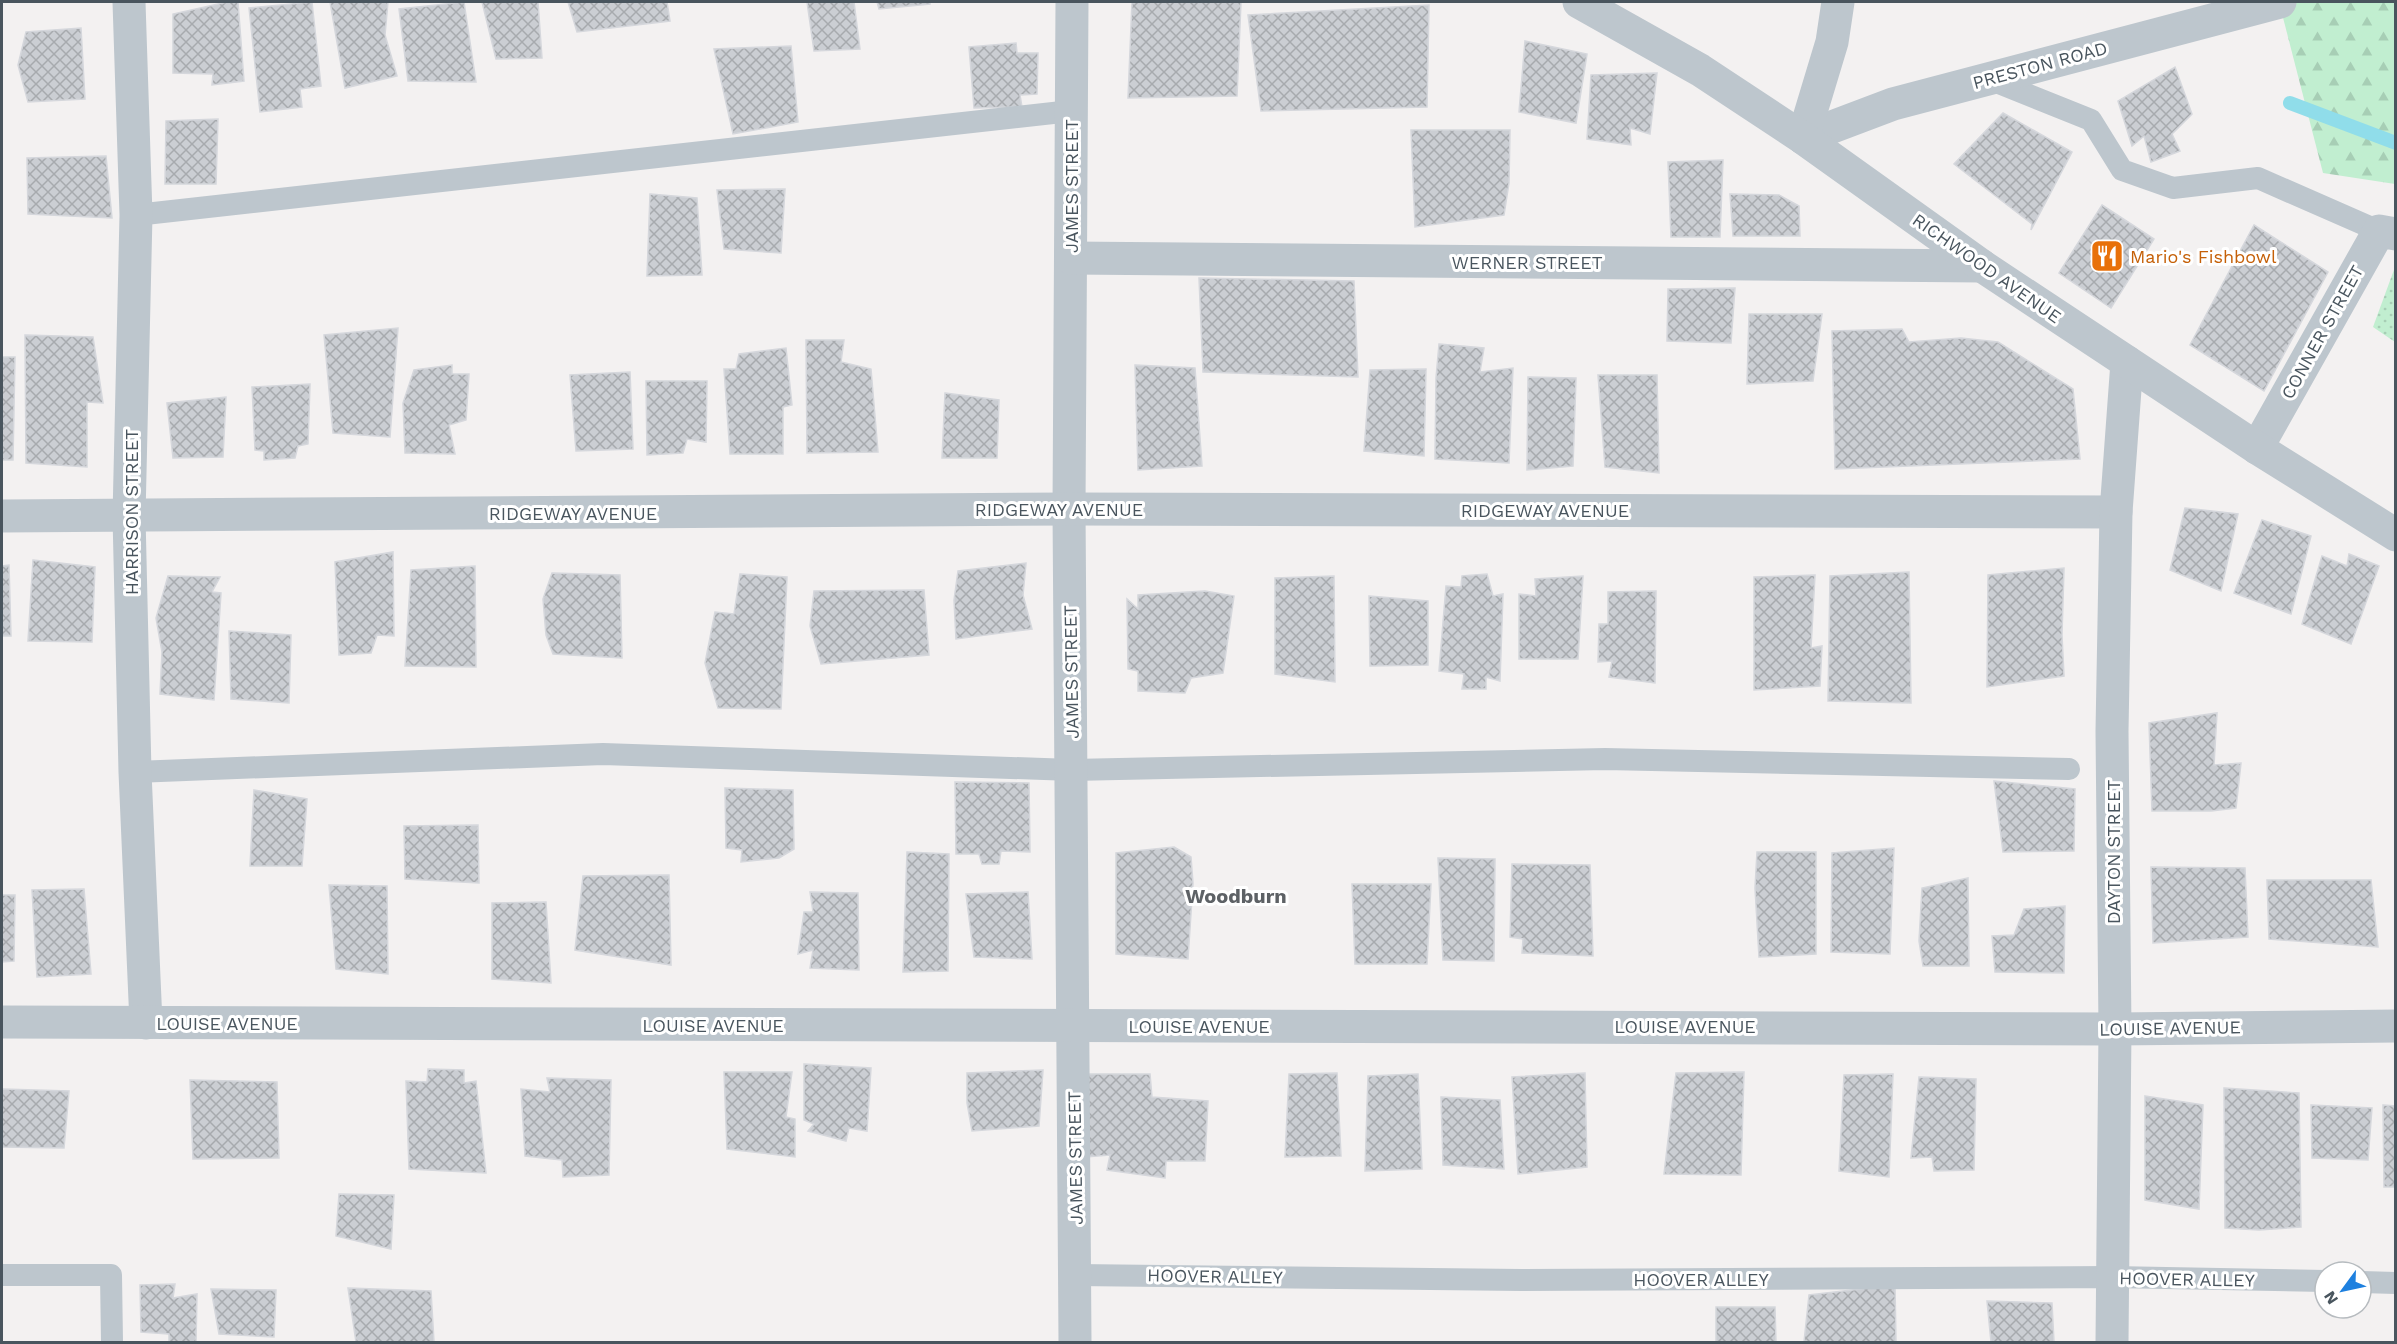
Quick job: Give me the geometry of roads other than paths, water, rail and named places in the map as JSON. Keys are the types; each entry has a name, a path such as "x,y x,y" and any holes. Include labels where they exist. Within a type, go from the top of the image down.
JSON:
{"street":[{"name":"HARRISON STREET","path":"129,2 136,215 129,516 135,772 146,1023"},
{"name":"JAMES STREET","path":"1072,2 1069,509 1075,1342"},
{"name":"RICHWOOD AVENUE","path":"1579,2 1700,70 1803,138 1982,266 2257,448 2396,535"},
{"path":"1803,138 1832,42 1838,2"},
{"name":"PRESTON ROAD","path":"1803,138 1893,104 2280,2"},
{"name":"CONNER STREET","path":"2257,448 2387,232"},
{"name":"WERNER STREET","path":"1071,258 1982,266"},
{"name":"DAYTON STREET","path":"2112,1342 2115,1029 2112,731 2116,512 2127,362"},
{"name":"RIDGEWAY AVENUE","path":"2,516 1069,509 2116,512"},
{"name":"LOUISE AVENUE","path":"2,1022 2115,1029 2396,1026"}],"lane":[{"path":"1989,79 2091,120 2122,170 2173,188 2258,178 2387,232"},
{"path":"136,215 1071,111"},
{"path":"135,772 603,754 1072,770 1605,759 2069,769"},
{"path":"2,1275 111,1275 112,1342"},
{"name":"HOOVER ALLEY","path":"1076,1275 1522,1280 2112,1277 2313,1281"},
{"path":"2373,1282 2396,1283"}],"waterway":[{"path":"2290,103 2396,143"}],"place":[{"name":"Mario's Fishbowl","path":"2107,256"}],"district":[{"name":"Woodburn","path":"1236,896"}]}
